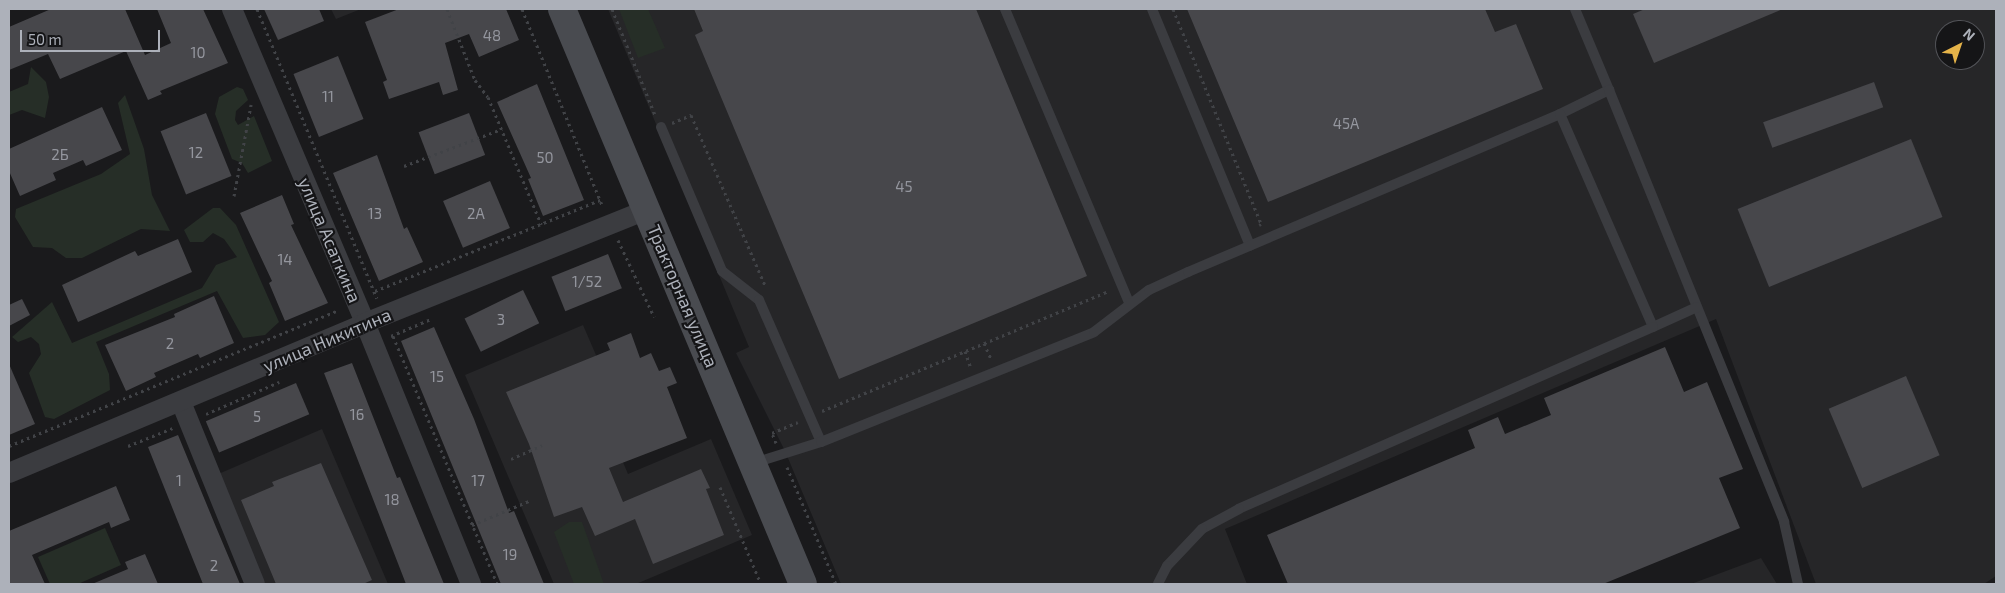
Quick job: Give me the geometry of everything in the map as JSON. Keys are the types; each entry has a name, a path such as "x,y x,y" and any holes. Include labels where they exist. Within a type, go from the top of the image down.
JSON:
{"main road":[{"name":"Тракторная улица","path":"562,9 754,463 803,584"}],"street":[{"name":"улица Асаткина","path":"232,9 365,323 471,584"},
{"name":"улица Никитина","path":"9,473 365,323 612,236 646,210"},
{"path":"181,402 255,584"}],"lane":[{"path":"1005,9 1129,303"},
{"path":"1152,9 1250,246"},
{"path":"1574,9 1609,90 1784,522 1798,584"},
{"path":"754,463 821,442 1094,332 1129,303 1149,290 1560,114 1609,90"},
{"path":"1560,114 1652,326"},
{"path":"661,127 722,272 759,300 821,442"},
{"path":"1158,584 1166,566 1202,529 1238,509 1697,307"}],"path":[{"path":"447,9 475,80 488,97 502,129 540,224"},
{"path":"522,9 600,200 612,236 654,317"},
{"path":"612,9 661,127 692,115 769,295"},
{"path":"1173,9 1261,224 1254,228"},
{"path":"234,196 252,96"},
{"path":"404,166 502,129"},
{"path":"375,291 600,200"},
{"path":"815,403 819,412 1112,290"},
{"path":"9,446 339,310"},
{"path":"373,343 440,315"},
{"path":"984,343 991,360"},
{"path":"120,449 188,422 283,380"},
{"path":"810,416 772,433 836,584"},
{"path":"511,459 542,445"},
{"path":"720,487 761,584"},
{"path":"472,525 529,501"}],"shaded area":[{"path":"331,9 361,9 336,19"},
{"path":"608,9 1996,9 1996,576 1984,584 1816,584 1716,319 1225,529 1247,584 841,584 785,451 736,353 749,347"},
{"path":"619,9 648,9 665,48 638,58"},
{"path":"31,67 46,82 49,97 45,118 22,110 9,115 9,92 28,84"},
{"path":"237,87 243,89 248,100 236,111 235,120 238,125 254,116 272,161 248,173 242,163 232,159 215,114 219,97"},
{"path":"125,95 144,149 152,195 170,231 141,229 82,258 66,258 52,248 33,247 15,217 16,209 101,174 130,154 118,103"},
{"path":"213,208 220,208 236,225 279,322 265,335 243,338 217,291 96,342 109,374 110,390 54,419 45,417 29,373 41,354 39,344 31,337 18,342 12,337 52,302 72,343 202,288 216,265 237,257 224,239 213,233 203,242 190,242 184,230"},
{"path":"583,325 615,399 599,406 628,474 711,439 752,535 636,584 554,584 465,375"},
{"path":"322,429 388,584 262,584 216,475"},
{"path":"569,522 582,522 604,584 574,584 554,532"},
{"path":"105,528 121,565 78,584 50,584 38,557"},
{"path":"1761,558 1777,584 1691,584"}],"building":[{"path":"51,9 125,9 145,55 171,43 157,9 203,9 228,63 160,91 162,94 148,100 126,51 60,79 48,54 9,70 9,27"},
{"path":"264,9 319,9 324,21 278,40"},
{"path":"399,9 506,9 519,40 479,57 469,34 445,43 458,90 443,95 439,82 389,99 383,82 387,80 365,22"},
{"path":"694,9 976,9 1087,276 839,379 695,35 703,31"},
{"path":"1187,9 1485,9 1495,32 1516,24 1543,89 1268,202"},
{"path":"1645,9 1783,9 1654,63 1633,14"},
{"path":"338,56 363,119 319,137 293,74"},
{"path":"1874,82 1883,107 1772,148 1763,122"},
{"path":"537,84 584,200 543,216 528,179 531,178 497,102"},
{"path":"102,107 122,150 86,166 83,160 53,173 56,180 20,196 9,171 9,149"},
{"path":"206,113 231,176 186,194 161,131"},
{"path":"469,113 485,155 435,174 419,132"},
{"path":"1911,139 1942,217 1769,287 1738,209"},
{"path":"377,155 404,229 407,227 423,262 379,281 333,173"},
{"path":"490,181 510,228 463,248 443,201"},
{"path":"282,195 294,224 291,225 328,303 285,321 269,283 272,281 240,213"},
{"path":"178,239 192,272 78,322 62,285 135,251 138,256"},
{"path":"608,254 622,288 565,311 551,277"},
{"path":"523,290 539,323 481,352 465,318"},
{"path":"214,296 234,343 200,358 198,354 154,373 156,377 126,391 105,345 175,317 174,314"},
{"path":"22,299 30,315 9,326 9,305"},
{"path":"434,327 474,419 509,513 514,511 544,584 501,584 401,341"},
{"path":"631,333 640,358 651,353 659,371 670,367 677,383 667,387 687,438 609,468 623,502 701,469 710,488 706,489 724,535 653,564 635,519 595,536 582,507 554,517 529,444 506,392 610,350 607,343"},
{"path":"1665,347 1684,392 1707,382 1743,469 1719,478 1740,528 1603,584 1288,584 1267,535 1475,448 1468,430 1498,417 1505,434 1551,415 1544,398"},
{"path":"352,363 397,478 400,477 444,584 406,584 324,373"},
{"path":"9,364 35,424 9,435"},
{"path":"1906,376 1940,455 1862,488 1829,409"},
{"path":"296,383 309,414 219,453 206,421"},
{"path":"178,435 240,584 203,584 148,447"},
{"path":"321,463 372,580 363,584 276,584 241,500 274,486 272,482"},
{"path":"116,486 130,520 111,528 109,522 32,555 45,584 9,584 9,531"},
{"path":"145,554 158,584 92,584 128,569 125,562"}]}
